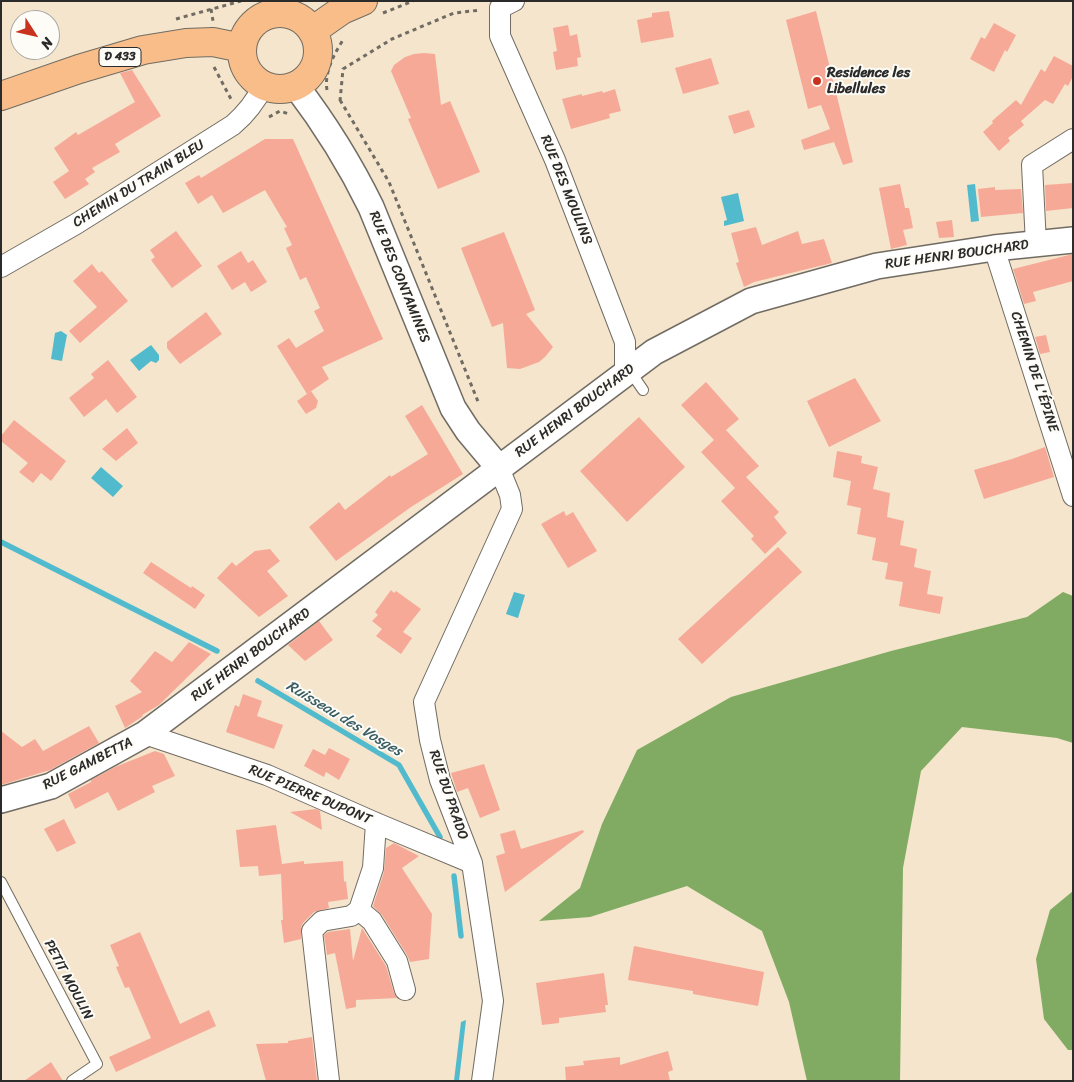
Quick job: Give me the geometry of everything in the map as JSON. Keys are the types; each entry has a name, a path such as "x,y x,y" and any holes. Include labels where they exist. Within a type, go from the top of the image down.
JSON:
{"main road":[{"path":"312,31 342,10 363,1"},
{"path":"270,8 283,14 294,16 304,22 312,31 317,42 318,55 314,68 307,78 296,86 274,89 254,79 247,70 243,60 242,48 244,38 249,29 270,8"},
{"name":"D 433","path":"1,96 79,69 143,50 186,43 213,42 242,48"}],"street":[{"name":"RUE DES MOULINS","path":"507,5 500,36 555,160 625,342 632,378"},
{"name":"CHEMIN DU TRAIN BLEU","path":"1,267 91,215 233,125 256,101 264,85"},
{"name":"RUE DES CONTAMINES","path":"296,86 319,116 358,181 454,408 468,431 499,468"},
{"path":"1036,244 1032,164 1073,139"},
{"name":"RUE HENRI BOUCHARD","path":"146,734 499,468 632,378 654,352 751,301 877,266 994,248 1073,240"},
{"name":"CHEMIN DE L'ÉPINE","path":"994,248 1073,496"},
{"name":"RUE DU PRADO","path":"482,1081 493,1001 472,863 440,780 430,740 424,702 512,509 510,495 499,468"},
{"name":"RUE GAMBETTA","path":"1,800 51,786 146,734"},
{"name":"RUE PIERRE DUPONT","path":"146,734 267,775 472,863"},
{"path":"329,1081 312,931 322,921 351,916 359,910 373,868 376,823"},
{"path":"359,910 372,921 397,961 404,990"}],"lane":[{"name":"PETIT MOULIN","path":"1,882 97,1064 72,1081"}],"path":[{"path":"335,104 340,100 343,69 392,40 454,13 507,5"},
{"path":"329,98 326,83 329,70 336,50 344,37"},
{"path":"212,62 236,107"},
{"path":"262,120 280,112 296,116"}],"green space":[{"path":"1063,592 1073,596 1073,743 1057,738 962,727 921,771 903,868 900,1081 807,1081 789,1002 762,931 687,886 590,917 539,921 580,888 602,824 637,750 731,697 891,651 1027,617"},
{"path":"1073,891 1073,1050 1068,1050 1044,1019 1036,959 1050,910"}],"water":[{"path":"975,184 979,221 971,222 967,185"},
{"path":"738,193 744,221 724,226 724,221 727,220 721,197"},
{"path":"61,331 67,335 62,361 51,359 55,333"},
{"path":"151,345 159,355 159,360 156,363 151,361 139,371 130,360"},
{"path":"101,467 123,486 113,497 91,478"},
{"path":"514,592 525,595 518,618 506,614"},
{"path":"466,1020 459,1081 454,1081 461,1022"}],"building":[{"path":"669,11 674,37 641,43 637,20 652,17 652,13"},
{"name":"Residence les Libellules","path":"816,11 853,162 843,165 834,142 804,150 801,140 830,129 821,105 808,109 786,20"},
{"path":"994,23 1016,35 1007,52 1005,50 994,72 970,59 981,37 985,39"},
{"path":"568,25 570,36 577,34 581,57 577,58 578,66 556,70 553,52 557,51 553,28"},
{"path":"424,53 435,54 441,105 450,101 480,172 438,189 408,119 411,118 391,71 394,65 405,57"},
{"path":"1054,56 1073,66 1073,76 1068,86 1065,84 1053,104 1045,100 1021,121 1024,125 1008,138 1010,141 999,151 983,132 993,123 992,121 1016,100 1021,105 1041,69 1045,72"},
{"path":"711,58 719,84 683,94 675,68"},
{"path":"132,70 161,116 115,144 120,152 92,168 95,172 85,179 89,184 65,199 53,182 69,171 54,148 76,132 78,135 135,102 120,73"},
{"path":"615,89 621,111 609,114 610,118 571,129 562,99 602,91 603,93"},
{"path":"749,110 755,127 734,134 728,116"},
{"path":"265,139 293,139 383,339 322,367 329,379 307,394 277,346 289,338 296,348 324,331 314,311 320,308 306,277 300,280 286,248 292,245 284,228 287,227 265,190 223,213 212,195 198,204 185,183 199,175 201,178"},
{"path":"1073,183 1073,208 1046,211 1045,185"},
{"path":"900,184 905,208 909,208 913,228 903,230 907,245 891,249 879,188"},
{"path":"995,187 995,190 1021,189 1023,213 981,217 978,189"},
{"path":"952,220 954,237 939,238 936,222"},
{"path":"756,227 762,245 798,231 802,244 824,239 832,263 754,282 744,287 736,263 739,262 731,233"},
{"path":"176,231 202,266 172,288 151,260 155,257 150,250"},
{"path":"504,232 535,310 526,314 553,347 539,362 520,369 507,368 503,323 492,327 461,248"},
{"path":"241,251 248,263 253,260 267,282 251,292 245,282 232,290 217,266"},
{"path":"1073,254 1073,281 1033,292 1036,301 1024,304 1013,269"},
{"path":"92,264 99,273 102,271 128,301 80,343 69,331 97,307 73,281"},
{"path":"206,312 222,334 180,364 167,348 167,342"},
{"path":"1046,335 1050,352 1040,354 1035,337"},
{"path":"108,360 137,397 117,413 106,399 84,417 69,398 94,378 91,374"},
{"path":"855,378 881,421 829,447 807,401"},
{"path":"706,382 739,419 726,430 759,466 746,477 779,512 774,517 787,533 765,554 751,539 754,536 721,501 735,488 701,452 714,440 681,405"},
{"path":"311,391 318,401 316,408 306,414 297,401"},
{"path":"422,405 463,474 411,507 336,561 309,527 339,502 345,510 390,475 391,477 428,454 405,416"},
{"path":"639,417 685,467 627,522 580,471"},
{"path":"14,420 66,461 51,481 41,473 33,483 19,472 28,463 1,441 1,436"},
{"path":"127,428 138,443 116,461 102,449"},
{"path":"1045,447 1054,477 984,499 974,470"},
{"path":"837,451 862,456 861,463 878,467 873,489 890,493 887,517 904,521 900,545 917,549 914,567 931,571 927,594 943,597 940,614 899,606 903,582 885,579 888,563 872,560 876,538 857,534 861,508 847,505 851,481 833,477"},
{"path":"564,511 566,516 573,512 597,551 568,568 541,524"},
{"path":"778,547 802,572 702,664 678,639"},
{"path":"270,549 280,561 267,571 288,596 259,617 217,578 232,562 236,566 255,551"},
{"path":"151,562 205,595 195,609 143,573"},
{"path":"391,590 394,593 396,591 421,609 403,632 412,638 401,654 376,636 382,629 372,621 378,615 375,612"},
{"path":"319,621 333,640 305,661 288,645"},
{"path":"189,642 211,654 159,705 125,728 115,706 142,692 130,681 155,651 172,662"},
{"path":"243,694 262,701 257,716 283,725 274,749 226,732 235,705 239,707"},
{"path":"89,726 99,743 50,770 1,785 1,731 22,747 35,739 43,751"},
{"path":"329,748 350,759 339,780 326,772 324,777 304,766 313,749 325,755"},
{"path":"155,751 164,754 175,776 152,786 155,792 118,811 108,792 75,809 68,794 115,767"},
{"path":"484,764 500,810 480,818 468,788 457,792 451,773"},
{"path":"316,809 320,811 322,830 290,812"},
{"path":"64,819 76,843 57,852 44,829"},
{"path":"276,825 282,864 304,861 304,864 343,861 344,882 346,881 348,899 328,902 329,908 314,912 303,923 301,939 284,943 281,920 283,920 281,874 259,876 258,866 240,867 236,830"},
{"path":"515,830 521,849 583,830 584,832 505,892 496,856 505,853 500,834"},
{"path":"394,843 419,856 402,868 432,914 429,959 410,962 382,915 373,906 384,872 386,848"},
{"path":"362,928 386,966 397,998 356,1000 356,1007 346,1009 335,953 327,955 324,935 328,932 350,929 353,961"},
{"path":"140,932 180,1024 209,1010 216,1026 116,1072 109,1057 151,1038 129,987 125,988 116,967 119,966 110,945"},
{"path":"634,946 764,972 758,1006 693,994 693,991 628,980"},
{"path":"604,973 608,1005 605,1005 606,1012 559,1018 559,1023 542,1025 536,983"},
{"path":"312,1037 317,1081 266,1081 256,1044 288,1043 288,1041"},
{"path":"668,1051 673,1070 668,1072 670,1081 566,1081 565,1067 584,1065 583,1061 620,1057 620,1065"},
{"path":"51,1062 63,1081 24,1081"}],"waterway":[{"name":"Ruisseau des Vosges","path":"1,542 217,651"},
{"name":"Ruisseau des Vosges","path":"258,681 399,765 440,837"},
{"name":"Ruisseau des Vosges","path":"454,876 461,936"}],"place":[{"name":"Residence les Libellules","path":"817,81"}]}
